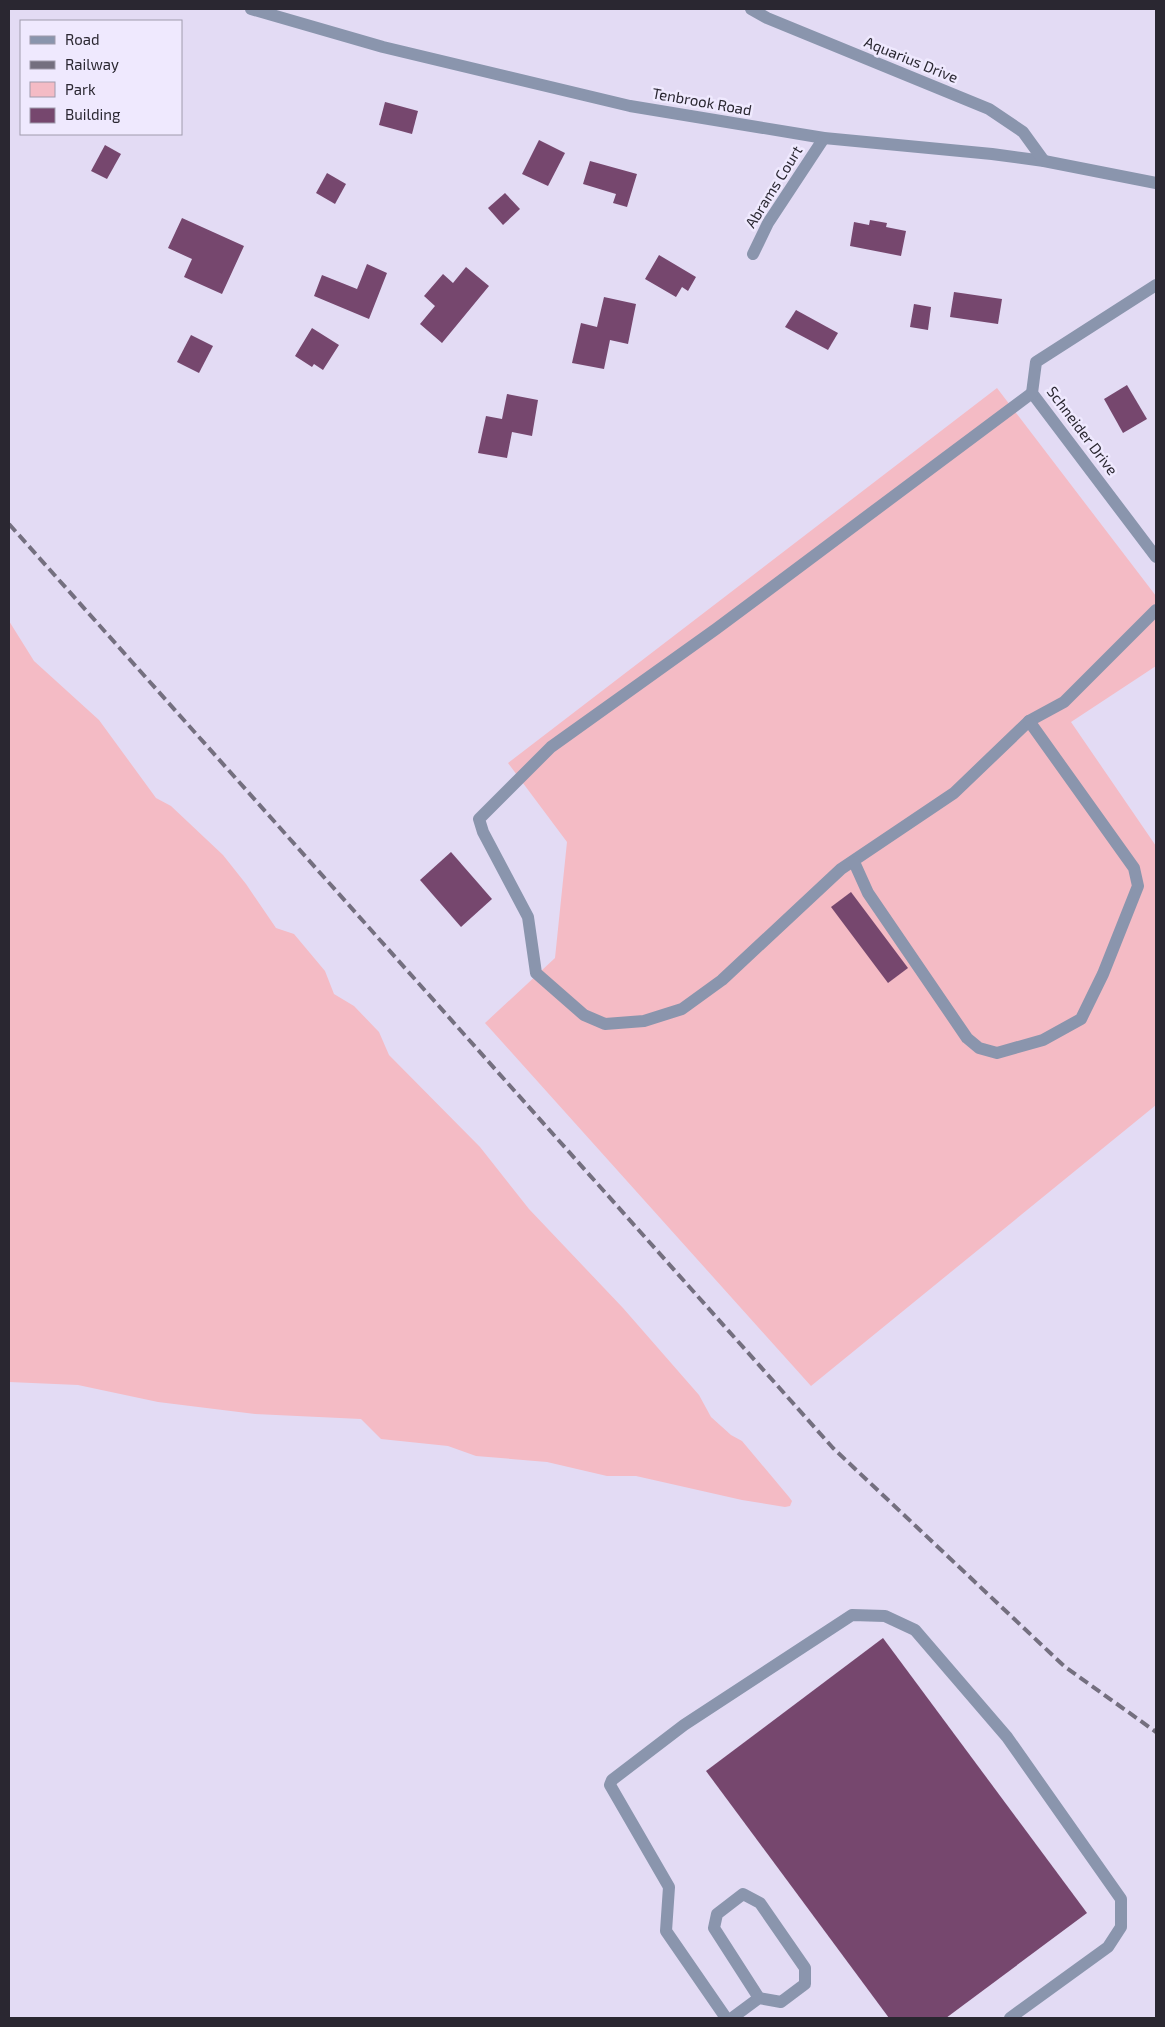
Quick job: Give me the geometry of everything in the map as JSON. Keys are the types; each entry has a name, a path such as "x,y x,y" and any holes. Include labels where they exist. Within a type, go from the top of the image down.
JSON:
{"street":[{"name":"Tenbrook Road","path":"251,9 383,47 582,96 678,115 824,138 992,154 1044,161 1156,183"},
{"name":"Aquarius Drive","path":"752,9 767,18 868,61 989,109 1023,132 1044,161"},
{"name":"Abrams Court","path":"753,254 768,223 824,138"},
{"name":"Schneider Drive","path":"1156,284 1036,362 1032,393 1156,557"},
{"path":"1032,393 716,630 551,747 479,819 483,832 528,917 536,973 584,1015 605,1024 644,1021 682,1009 722,980 840,869 854,862 954,793 1028,721 1064,702 1156,610"},
{"path":"854,862 868,893 967,1038 979,1048 997,1053 1043,1040 1081,1020 1103,974 1138,886 1134,868 1028,721"},
{"path":"726,2018 666,1931 669,1887 610,1785 612,1780 684,1725 852,1615 885,1616 914,1630 1007,1737 1121,1899 1121,1927 1108,1947 1010,2018"},
{"path":"732,2018 759,1998 781,2002 805,1984 806,1968 760,1903 743,1894 717,1914 714,1928 759,1998"}],"green space":[{"path":"997,388 1156,596 1156,666 1071,722 1156,846 1156,1105 811,1386 485,1023 555,958 567,842 508,763"},
{"path":"9,621 34,661 99,720 156,798 171,806 223,855 246,884 276,928 294,934 325,971 334,994 354,1006 379,1032 389,1055 480,1147 529,1209 623,1308 699,1395 711,1417 731,1435 742,1441 792,1501 790,1506 785,1507 742,1500 636,1476 607,1476 547,1462 476,1456 448,1446 381,1439 361,1419 255,1414 158,1402 78,1385 9,1382"}],"building":[{"path":"385,102 418,111 412,134 379,125"},
{"path":"539,140 565,153 548,186 522,174"},
{"path":"105,145 121,154 107,179 91,171"},
{"path":"590,161 637,174 627,207 613,203 616,194 583,184"},
{"path":"327,173 346,184 335,204 316,193"},
{"path":"505,193 520,209 503,225 488,208"},
{"path":"182,218 244,246 222,294 184,277 192,259 168,248"},
{"path":"870,220 887,223 886,227 906,231 901,256 850,246 854,222 869,225"},
{"path":"659,255 696,277 688,291 682,287 676,297 645,279"},
{"path":"367,264 387,273 369,319 314,296 322,275 357,289"},
{"path":"466,267 489,286 442,343 420,324 435,306 424,296 443,274 453,283"},
{"path":"954,292 1002,299 998,324 950,317"},
{"path":"604,297 636,304 628,344 610,340 604,369 572,363 581,323 597,327"},
{"path":"914,304 931,307 928,330 910,327"},
{"path":"796,310 838,333 828,350 785,327"},
{"path":"312,328 339,345 323,370 314,364 312,367 295,356"},
{"path":"191,335 213,346 199,373 177,362"},
{"path":"1127,385 1147,419 1123,433 1104,399"},
{"path":"507,394 538,400 532,436 512,432 507,458 478,453 486,416 502,419"},
{"path":"451,852 492,899 461,927 420,880"},
{"path":"851,892 908,968 888,983 831,907"},
{"path":"883,1638 1087,1913 946,2018 889,2018 706,1771"}],"railway":[{"path":"9,524 833,1448 1064,1666 1156,1732"}]}
